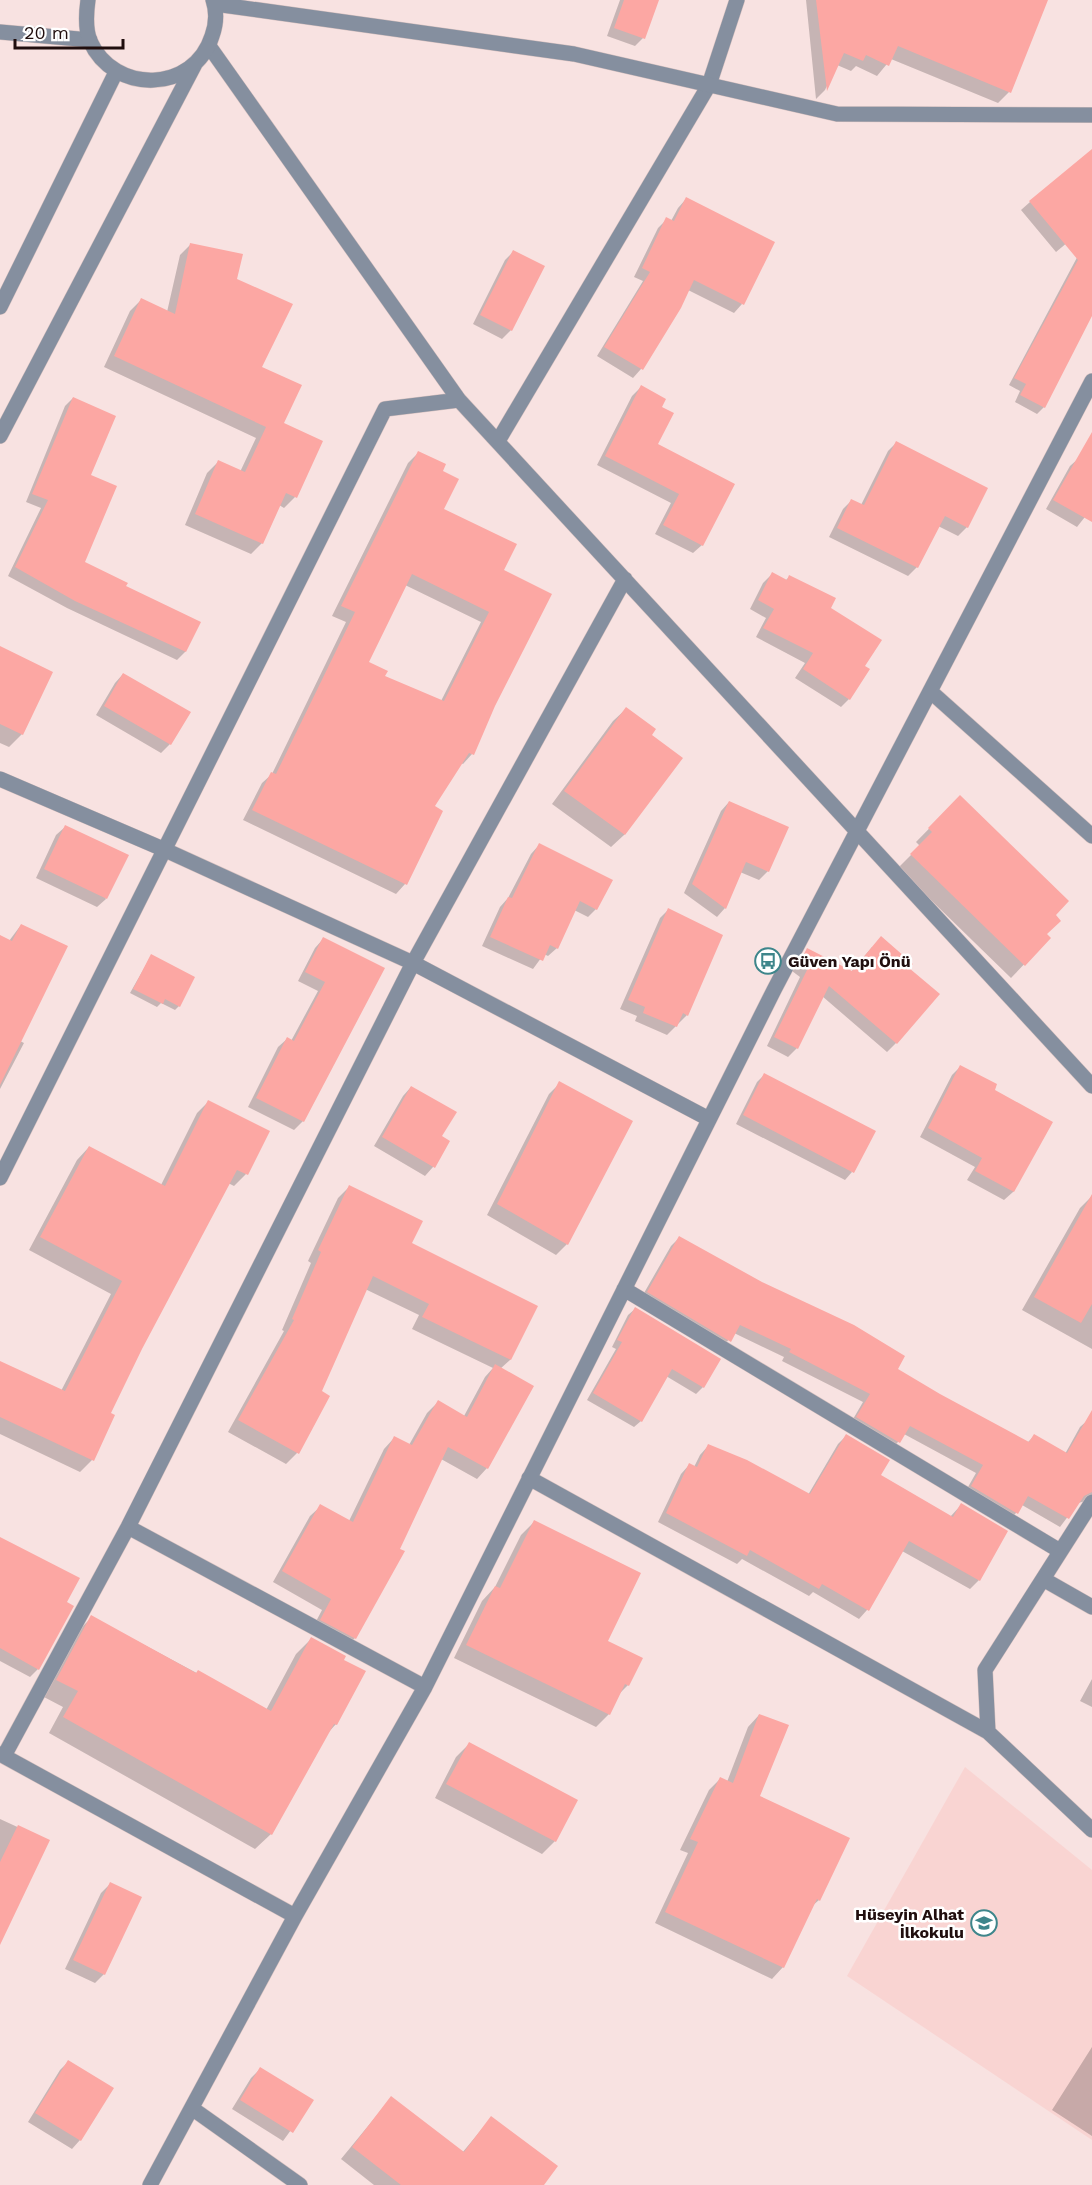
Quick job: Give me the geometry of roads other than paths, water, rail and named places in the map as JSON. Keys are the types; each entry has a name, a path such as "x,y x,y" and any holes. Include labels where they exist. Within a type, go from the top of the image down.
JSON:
{"street":[{"path":"88,0 86,20 90,40 100,58 116,72 136,80 157,81 177,76 195,64"},
{"path":"498,441 709,85 737,0"},
{"path":"0,436 195,64 209,46 216,26 214,2 574,54 837,114 1092,115"},
{"path":"0,32 90,40"},
{"path":"209,46 459,400 1092,1086"},
{"path":"0,307 116,72"},
{"path":"150,2185 295,1916 424,1688 709,1119 1092,381"},
{"path":"0,1178 385,409 459,400"},
{"path":"295,1916 2,1755 128,1527 413,963 625,579"},
{"path":"930,691 1092,836"},
{"path":"0,779 163,849 413,963 709,1119"},
{"path":"624,1289 1060,1551"},
{"path":"529,1478 988,1732 1092,1830"},
{"path":"988,1732 985,1670 1092,1502"},
{"path":"128,1527 424,1688"},
{"path":"1043,1579 1092,1607"},
{"path":"193,2109 300,2185"}],"place":[{"name":"Güven Yapı Önü","path":"768,961"},
{"name":"Hüseyin Alhat İlkokulu","path":"984,1923"}]}
